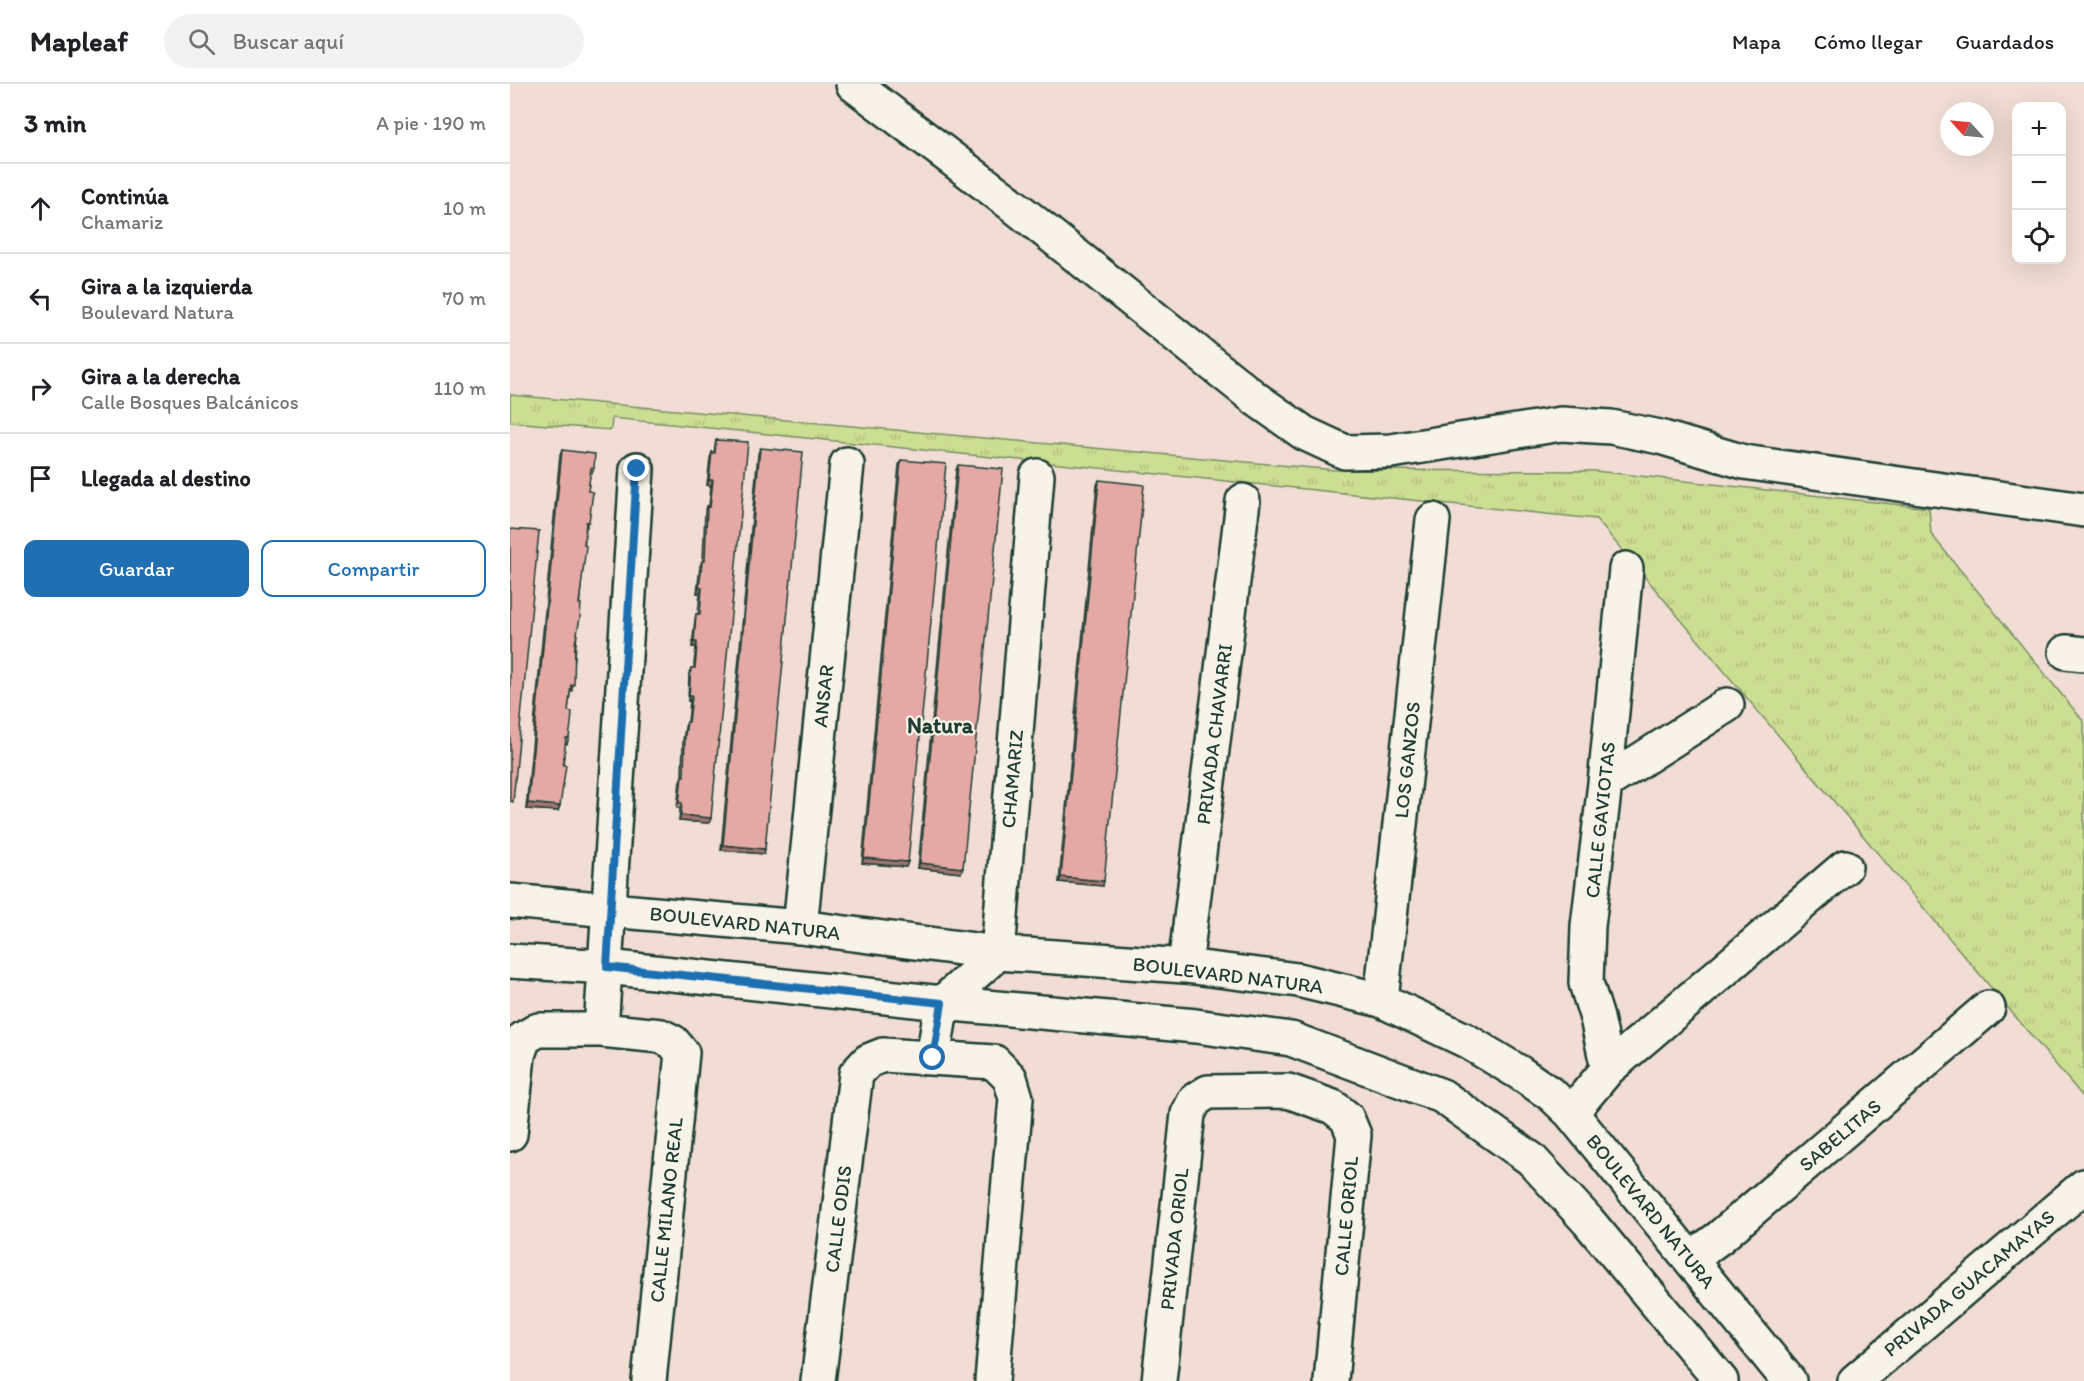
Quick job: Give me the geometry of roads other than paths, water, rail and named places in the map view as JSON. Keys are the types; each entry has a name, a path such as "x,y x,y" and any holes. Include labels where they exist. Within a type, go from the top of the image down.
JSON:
{"street":[{"path":"853,84 1009,202 1256,399 1304,433 1345,452 1391,451 1561,424 1611,427 1660,436 1743,462 2084,510"},
{"name":"ANSAR","path":"800,927 847,464"},
{"path":"510,1134 518,1055 525,1038 538,1030 601,1030 607,967 637,469"},
{"name":"CHAMARIZ","path":"998,952 1036,476"},
{"name":"PRIVADA CHAVARRI","path":"1185,966 1243,501"},
{"name":"LOS GANZOS","path":"1381,1000 1433,520"},
{"name":"CALLE GAVIOTAS","path":"1608,1069 1597,1018 1586,983 1588,926 1626,569"},
{"path":"1605,783 1727,705"},
{"path":"1570,1113 1608,1069 1845,867"},
{"name":"BOULEVARD NATURA","path":"510,901 800,927 998,952 1185,966 1298,980 1381,1000 1466,1040 1552,1095 1570,1113 1789,1381"},
{"path":"992,1381 1016,1098 1010,1078 994,1062 933,1058 942,1003 998,952"},
{"path":"510,961 607,967 942,1003 1196,1026 1291,1039 1442,1096 1531,1159 1588,1221 1721,1381"},
{"name":"SABELITAS","path":"1690,1259 1719,1238 1988,1008"},
{"name":"CALLE MILANO REAL","path":"601,1030 661,1036 673,1042 682,1053 649,1381"},
{"path":"1288,1091 1291,1039"},
{"name":"CALLE ODIS","path":"818,1381 856,1074 868,1061 883,1055 933,1058"},
{"name":"CALLE ORIOL","path":"1195,1100 1208,1092 1288,1091 1333,1107 1347,1119 1354,1135 1331,1381"},
{"name":"PRIVADA ORIOL","path":"1159,1381 1188,1114 1195,1100"},
{"name":"PRIVADA GUACAMAYAS","path":"1855,1381 2084,1186"}],"district":[{"name":"Natura","path":"940,725"}]}
